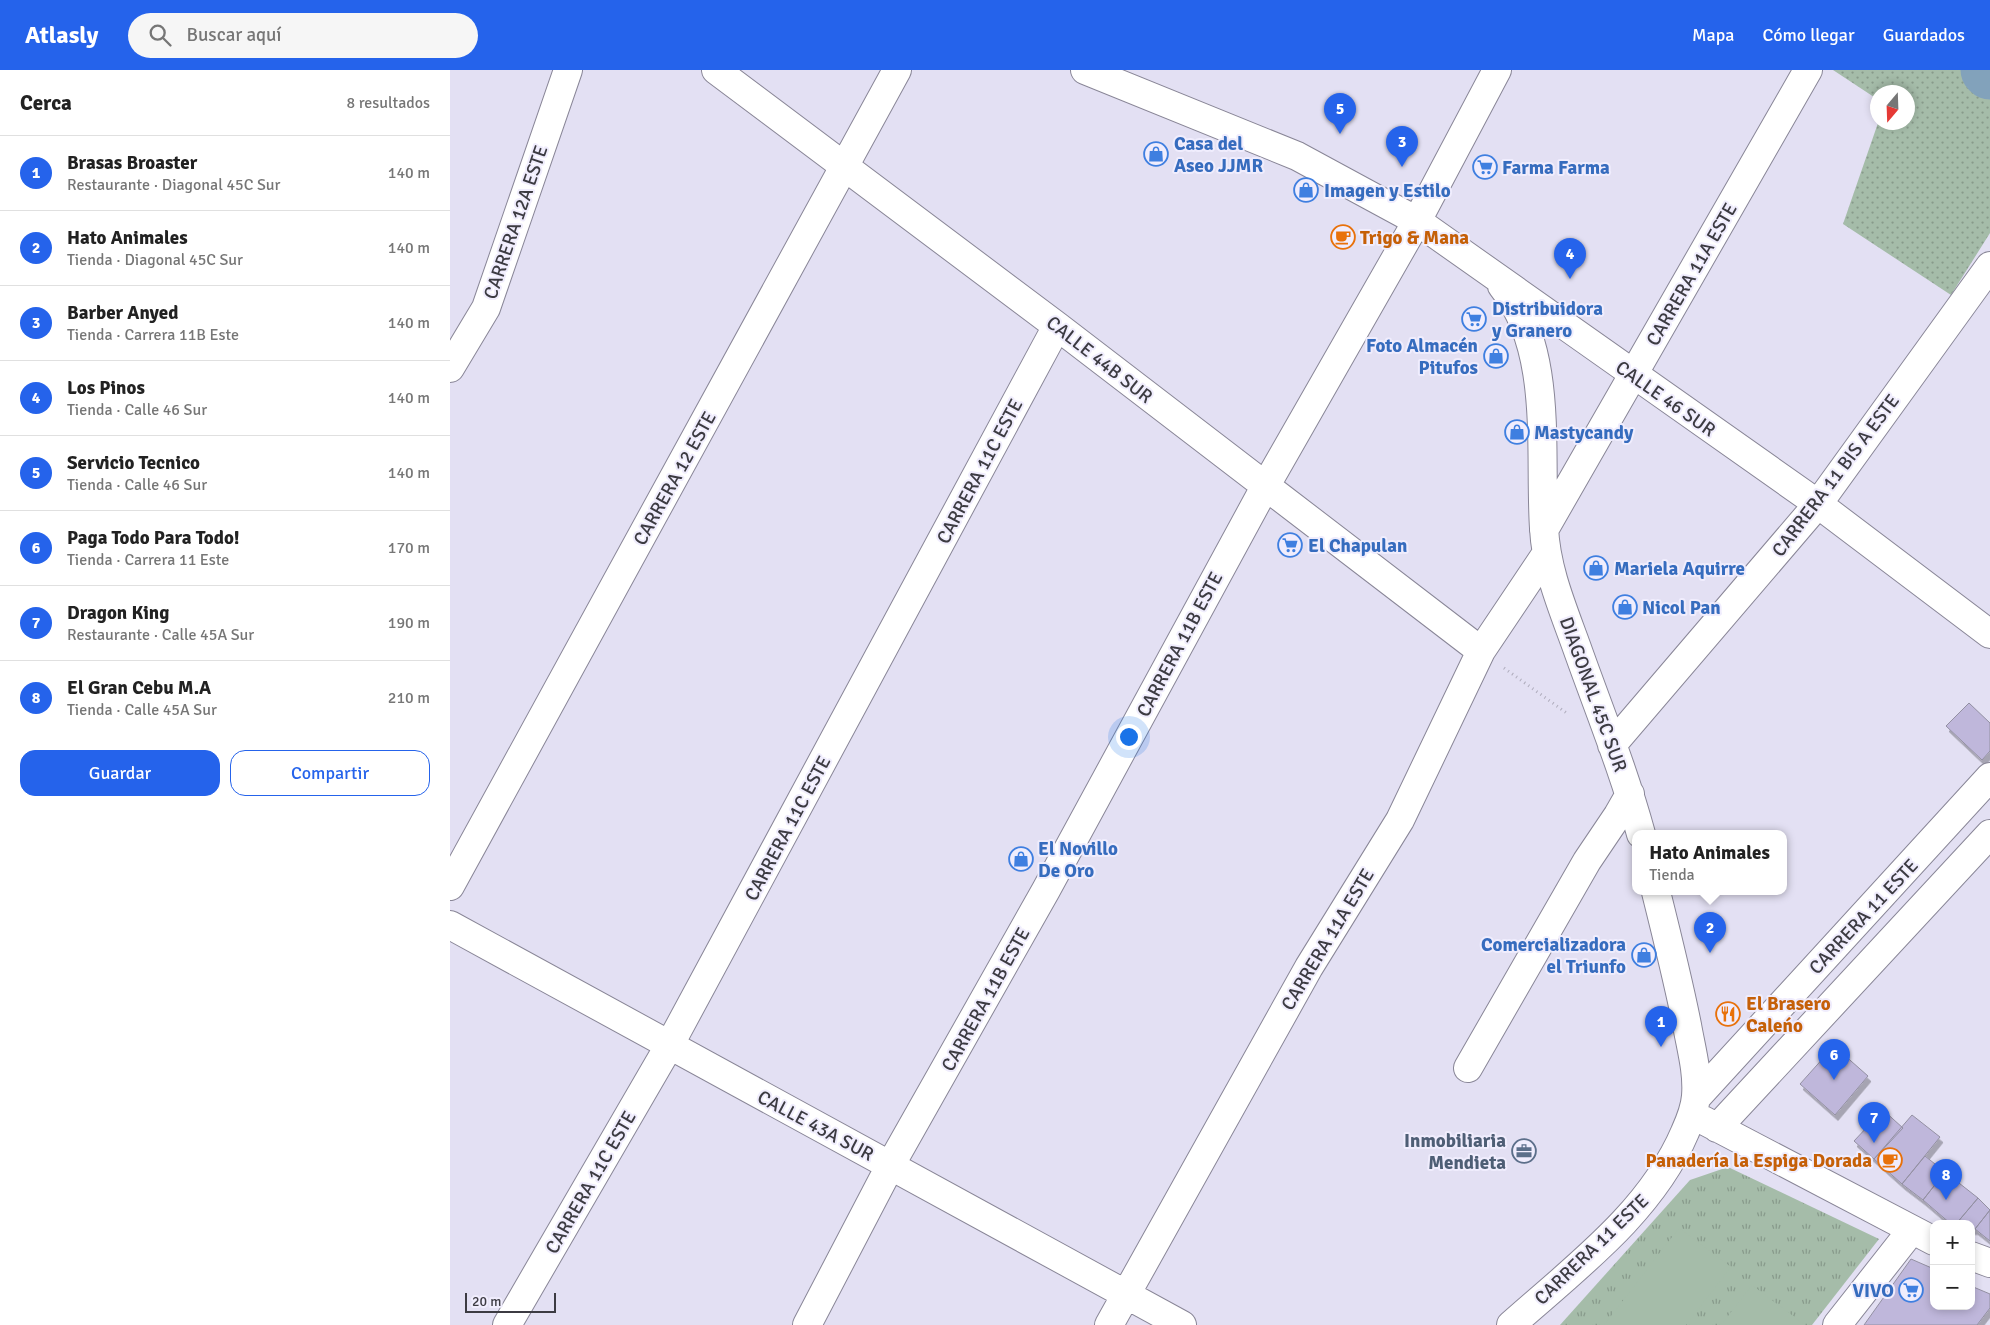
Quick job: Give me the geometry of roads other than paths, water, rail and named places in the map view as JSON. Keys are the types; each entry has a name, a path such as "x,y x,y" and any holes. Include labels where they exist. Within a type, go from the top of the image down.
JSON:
{"street":[{"name":"CARRERA 12A ESTE","path":"450,368 486,308 568,70"},
{"name":"CALLE 44B SUR","path":"716,70 1057,326 1265,487 1482,651"},
{"name":"CARRERA 12 ESTE","path":"450,886 897,70"},
{"name":"CALLE 46 SUR","path":"1085,70 1141,80 1297,156 1417,220 1460,249 1495,278 1818,504 1990,634"},
{"name":"CARRERA 11B ESTE","path":"808,1325 890,1166 1046,890 1265,487 1417,220 1497,70"},
{"name":"CARRERA 11A ESTE","path":"1109,1325 1309,967 1400,820 1482,651 1545,542 1633,374 1808,70"},
{"name":"CARRERA 11 BIS A ESTE","path":"1612,745 1818,504 1990,266"},
{"name":"DIAGONAL 45C SUR","path":"1495,278 1512,300 1523,322 1536,373 1543,451 1545,542 1556,590 1630,794 1641,830"},
{"name":"CARRERA 11C ESTE","path":"507,1325 669,1046 1057,326"},
{"name":"CARRERA 11 ESTE","path":"1511,1325 1609,1236 1638,1206 1668,1167 1694,1106 1990,777"},
{"path":"1468,1068 1586,861 1630,794"},
{"name":"CARRERA 11 ESTE","path":"1717,1128 1990,834"},
{"path":"1657,895 1695,1068 1694,1106 1717,1128 1922,1236 1837,1325"},
{"name":"CALLE 43A SUR","path":"450,925 1182,1325"},
{"path":"1975,1257 1990,1263"}],"place":[{"name":"Servicio Tecnico","path":"1340,134"},
{"name":"Casa del Aseo JJMR","path":"1156,154"},
{"name":"Barber Anyed","path":"1402,167"},
{"name":"Farma Farma","path":"1485,167"},
{"name":"Imagen y Estilo","path":"1306,190"},
{"name":"Trigo & Mana","path":"1343,237"},
{"name":"Los Pinos","path":"1570,279"},
{"name":"Distribuidora y Granero","path":"1474,319"},
{"name":"Foto Almacén Pitufos","path":"1496,356"},
{"name":"Mastycandy","path":"1517,432"},
{"name":"El Chapulan","path":"1290,545"},
{"name":"Mariela Aquirre","path":"1596,568"},
{"name":"Nicol Pan","path":"1625,607"},
{"name":"El Novillo De Oro","path":"1021,859"},
{"name":"Hato Animales","path":"1710,953"},
{"name":"Comercializadora el Triunfo","path":"1644,955"},
{"name":"El Brasero Caleńo","path":"1728,1014"},
{"name":"Brasas Broaster","path":"1661,1047"},
{"name":"Paga Todo Para Todo!","path":"1834,1080"},
{"name":"Dragon King","path":"1874,1143"},
{"name":"Inmobiliaria Mendieta","path":"1524,1151"},
{"name":"Panadería la Espiga Dorada","path":"1890,1160"},
{"name":"El Gran Cebu M.A","path":"1946,1200"},
{"name":"VIVO","path":"1911,1290"}]}
